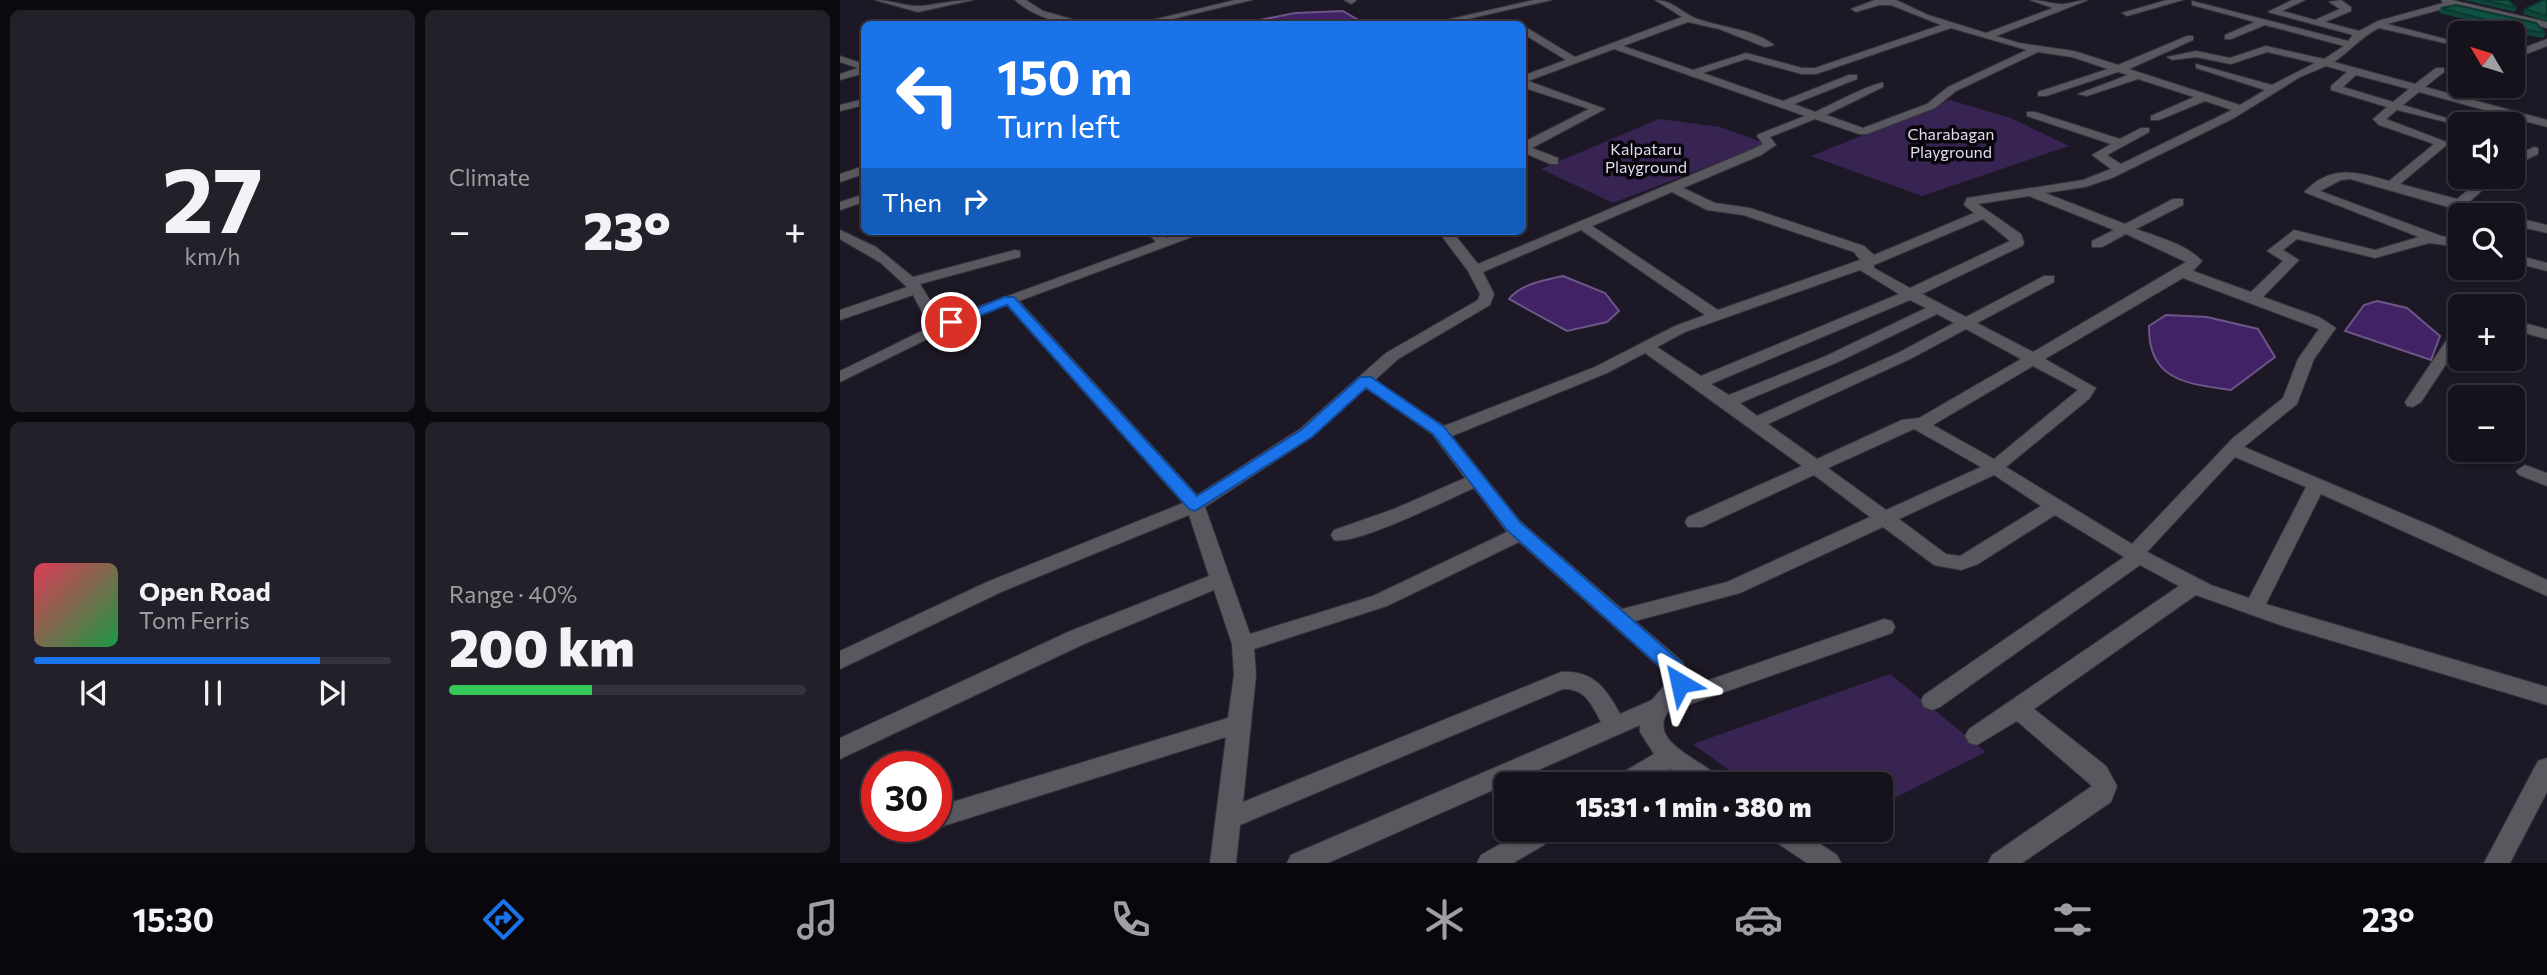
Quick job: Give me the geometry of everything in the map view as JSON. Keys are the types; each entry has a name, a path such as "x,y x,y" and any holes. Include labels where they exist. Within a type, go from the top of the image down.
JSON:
{"street":[{"path":"880,0 905,8 927,8 968,0"},
{"path":"1020,0 1040,13 1072,21"},
{"path":"1154,21 1247,0"},
{"path":"1513,21 1547,0"},
{"path":"1660,0 1688,19 1722,27 1769,45"},
{"path":"2035,0 2063,8"},
{"path":"1987,36 2083,0"},
{"path":"2127,13 2179,0 2200,1 2263,22 2348,44"},
{"path":"2300,0 2273,12 2360,34"},
{"path":"2315,23 2348,9 2334,2 2336,0"},
{"path":"2440,0 2547,25"},
{"path":"2479,9 2499,0"},
{"path":"1856,9 1890,1 1951,25 2036,49 2056,50 2119,68 2241,109"},
{"path":"1699,383 1909,294 2017,243 2016,237 1971,205 1972,201 2085,183 2120,169 2241,109 2325,63 2344,51 2360,34 2378,25 2455,3"},
{"path":"1526,79 1688,19"},
{"path":"2228,37 2263,22"},
{"path":"1693,73 1746,56 1802,71 1816,71 1951,25"},
{"path":"2378,25 2445,42"},
{"path":"1526,29 1573,60"},
{"path":"2042,94 2119,68 2190,37"},
{"path":"2525,51 2547,42"},
{"path":"1614,46 1866,132 1931,106 1952,89 2036,49"},
{"path":"2172,57 2196,54 2231,61 2270,49 2547,124"},
{"path":"2156,52 2274,89"},
{"path":"840,59 861,68"},
{"path":"840,77 861,70"},
{"path":"2172,86 2213,70"},
{"path":"2392,185 2443,143 2379,122 2378,119 2440,70"},
{"path":"2354,71 2335,88 2442,120"},
{"path":"2083,94 2138,75"},
{"path":"1785,104 1853,77"},
{"path":"1526,82 1600,109 1526,146"},
{"path":"1475,270 1536,247 1581,224 1767,148 1770,145 1763,136 1858,98 1879,85"},
{"path":"2155,118 2204,97"},
{"path":"840,112 861,103"},
{"path":"2031,114 2121,143"},
{"path":"2120,169 2097,156 2145,131"},
{"path":"1526,150 1553,161"},
{"path":"2525,156 2534,151"},
{"path":"840,178 861,171"},
{"path":"2448,241 2436,239 2310,192 2344,175 2455,203"},
{"path":"1618,618 1733,588 1994,468 2087,391 2085,384 1868,272 1865,254 1854,247 1745,211 1712,207 1671,187"},
{"path":"2460,203 2477,189"},
{"path":"1922,425 2181,272 2194,258 2028,191"},
{"path":"840,206 861,199"},
{"path":"2097,244 2178,202"},
{"path":"1441,434 1576,381 1645,346 1716,316 1866,263 1984,214"},
{"path":"1581,224 1716,316"},
{"path":"2525,224 2547,229"},
{"path":"840,234 900,270 934,315 938,328"},
{"path":"2253,298 2292,261 2274,251 2294,234 2375,254 2436,239"},
{"path":"1157,235 1165,244"},
{"path":"840,377 938,328 1009,299 1190,235"},
{"path":"840,661 994,587 1195,505 1306,433 1392,356 1485,302 1487,294 1475,270 1448,235"},
{"path":"840,314 913,286 1015,254"},
{"path":"2525,261 2547,267"},
{"path":"1932,701 2136,555 2232,449 2291,400 2306,359 2328,328 2323,323 2181,272"},
{"path":"1756,423 1969,324 2049,279"},
{"path":"1009,299 1195,505 1243,644 1245,675 1223,863"},
{"path":"1727,402 1832,359 1938,308"},
{"path":"2525,328 2547,334"},
{"path":"1645,346 1727,402 1941,560 1961,563 2054,507"},
{"path":"2413,402 2448,350"},
{"path":"1365,380 1441,434 1521,533 1680,676 1680,683 1660,706 1651,722 1651,733 1672,756 1695,772"},
{"path":"1695,522 1908,424 1922,425 2054,507 2136,555 2195,585 2254,608 2547,696"},
{"path":"2232,449 2547,589"},
{"path":"2525,471 2547,480"},
{"path":"1341,535 1408,510 1478,479"},
{"path":"2254,608 2316,485"},
{"path":"1243,644 1380,601 1521,533"},
{"path":"840,749 1076,638 1221,579"},
{"path":"1976,736 2195,585"},
{"path":"1300,863 1660,706 1884,627"},
{"path":"1230,818 1562,681 1577,679 1589,684 1614,725"},
{"path":"2001,863 2102,795 2105,790 2097,774 2017,708"},
{"path":"952,812 1239,724"},
{"path":"1645,772 1672,756"},
{"path":"2497,863 2547,768"},
{"path":"1490,863 1526,842"},
{"path":"1797,842 1828,863"}],"green space":[{"name":"Charabagan Playground","path":"1950,100 2011,118 2069,146 1922,196 1811,156"},
{"name":"Kalpataru Playground","path":"1659,119 1720,127 1767,144 1613,203 1541,169"},
{"path":"1890,674 1986,752 1893,799 1893,772 1732,772 1693,744"}],"shaded area":[{"path":"1343,11 1360,21 1255,21 1295,13"},
{"path":"1563,276 1605,293 1619,311 1607,322 1567,331 1509,299 1527,286"},
{"path":"2377,301 2407,308 2440,336 2431,360 2345,331 2364,305"},
{"path":"2166,315 2207,317 2258,329 2275,357 2231,390 2186,382 2163,369 2150,344 2149,326"}],"building":[{"path":"2483,0 2508,0 2517,8"},
{"path":"2547,0 2547,16 2525,9"},
{"path":"2456,5 2536,23 2545,33 2525,30 2525,21 2490,21 2441,8"}],"route":[{"path":"951,322 1009,299 1195,505 1306,433 1345,401 1365,380 1438,430 1513,526 1675,668 1680,676 1680,683"}]}
